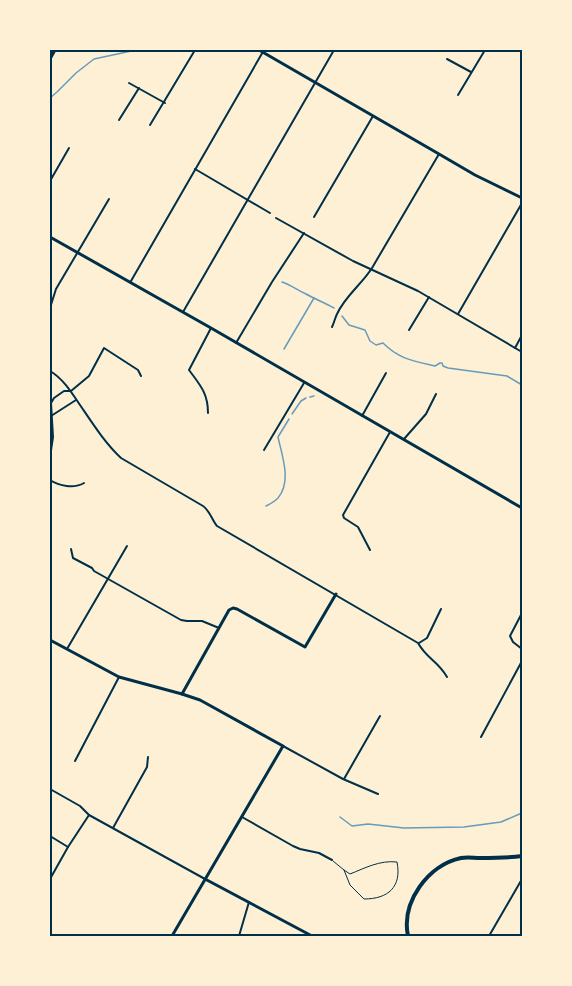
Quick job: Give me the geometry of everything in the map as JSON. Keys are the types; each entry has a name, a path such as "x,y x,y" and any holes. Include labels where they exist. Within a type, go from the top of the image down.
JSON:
{"main road":[{"path":"408,936 409,910 417,890 444,864 462,858 522,856"}],"street":[{"path":"50,59 55,50"},
{"path":"150,125 195,50"},
{"path":"130,283 262,50 439,154 522,198"},
{"path":"183,312 334,50"},
{"path":"459,95 485,50"},
{"path":"447,59 471,72"},
{"path":"129,83 165,103"},
{"path":"119,120 139,88"},
{"path":"314,217 373,116"},
{"path":"50,181 69,148"},
{"path":"332,327 336,314 345,300 366,278 439,154"},
{"path":"195,169 270,213"},
{"path":"50,308 56,289 109,199"},
{"path":"458,315 522,203"},
{"path":"276,218 353,261 372,268 429,297 522,352"},
{"path":"236,344 272,282 304,234"},
{"path":"50,237 522,507"},
{"path":"409,330 429,297"},
{"path":"208,413 205,392 189,370 211,328"},
{"path":"515,348 522,335"},
{"path":"50,454 51,403 54,398 64,391 71,390 89,376 104,348 138,370 141,376"},
{"path":"50,370 71,390 110,447 121,458 203,506 217,526 418,643 423,653 441,666 447,677"},
{"path":"362,416 387,373"},
{"path":"264,450 304,383"},
{"path":"404,439 426,414 436,394"},
{"path":"51,416 76,399"},
{"path":"370,550 357,527 344,518 343,514 390,432"},
{"path":"50,480 57,484 78,487 84,483"},
{"path":"67,649 127,546"},
{"path":"71,549 73,558 181,620 202,621 219,628"},
{"path":"182,694 229,610 233,608 304,647 336,594"},
{"path":"418,643 427,638 441,609"},
{"path":"522,614 510,636 513,642 522,649"},
{"path":"50,640 119,677 182,694 209,705 343,779 378,794"},
{"path":"481,737 522,661"},
{"path":"75,761 119,677"},
{"path":"343,779 380,716"},
{"path":"172,936 283,746"},
{"path":"113,828 147,767 148,757"},
{"path":"50,789 80,806 89,815 312,936"},
{"path":"50,879 89,815"},
{"path":"242,817 300,849 319,853 332,860"},
{"path":"50,836 68,847"},
{"path":"489,936 522,879"},
{"path":"517,888 522,890"},
{"path":"239,936 249,903"}],"lane":[{"path":"332,860 350,874 374,864 391,861 397,862 398,871 396,883 387,894 375,899 364,899 350,885 344,870"}],"waterway":[{"path":"50,98 94,59 136,50"},
{"path":"282,282 334,308"},
{"path":"284,349 314,298"},
{"path":"342,316 349,325 365,330 370,341 376,345 383,343 407,359 435,366 442,363 448,368 507,376 522,385"},
{"path":"310,397 314,396"},
{"path":"292,414 306,398"},
{"path":"266,506 278,498 284,484 285,468 278,437 289,419"},
{"path":"340,817 352,826 368,824 404,828 464,827 501,822 522,813"}]}
